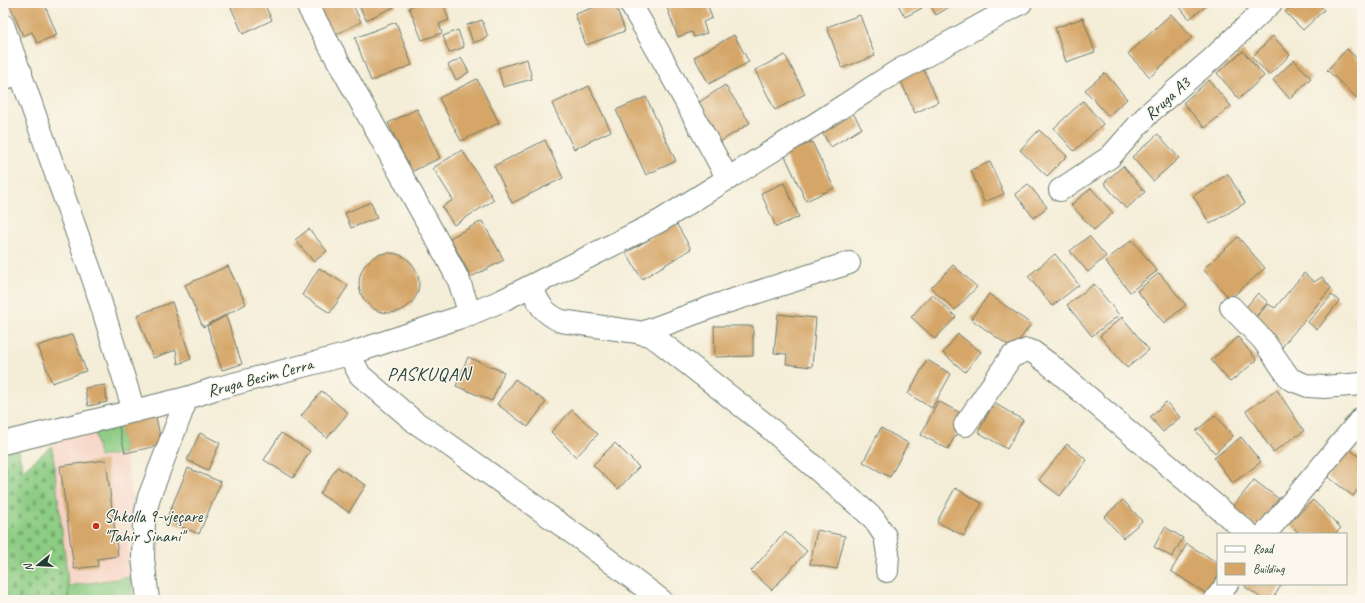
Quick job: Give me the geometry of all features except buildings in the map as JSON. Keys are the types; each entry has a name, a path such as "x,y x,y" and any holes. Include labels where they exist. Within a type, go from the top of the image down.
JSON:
{"street":[{"path":"306,3 446,256 458,281 470,314"},
{"path":"630,3 662,58 728,179"},
{"name":"Rruga Besim Cerra","path":"148,600 143,558 144,521 149,497 187,398 214,389 349,354 470,314 531,287 660,220 728,179 896,72 1021,3"},
{"name":"Rruga A3","path":"1060,190 1110,157 1149,113 1212,58 1271,3"},
{"path":"3,25 12,76 94,281 134,411"},
{"path":"642,333 717,305 849,263"},
{"path":"531,287 542,308 552,317 561,321 649,335 659,341 766,425 874,518 885,536 888,554 887,571"},
{"path":"1231,307 1263,340 1290,379 1308,386 1324,387 1362,384"},
{"path":"965,425 1011,357 1027,350 1033,352 1048,363 1248,533"},
{"path":"349,354 360,375 415,422 555,521 661,600"},
{"path":"3,443 187,398"},
{"path":"1266,533 1362,418"},
{"path":"1215,600 1226,585"}],"shaded area":[{"name":"Shkolla 9-vjeçare \"Tahir Sinani\"","path":"120,428 133,501 128,552 133,600 70,600 51,438"}],"green space":[{"path":"120,428 125,453 99,457 95,432"},
{"path":"15,440 23,470 52,446 70,600 3,600 3,443"},
{"path":"131,577 133,600 70,600 68,586"}],"place":[{"name":"Shkolla 9-vjeçare \"Tahir Sinani\"","path":"96,526"}],"district":[{"name":"PASKUQAN","path":"429,373"}]}
